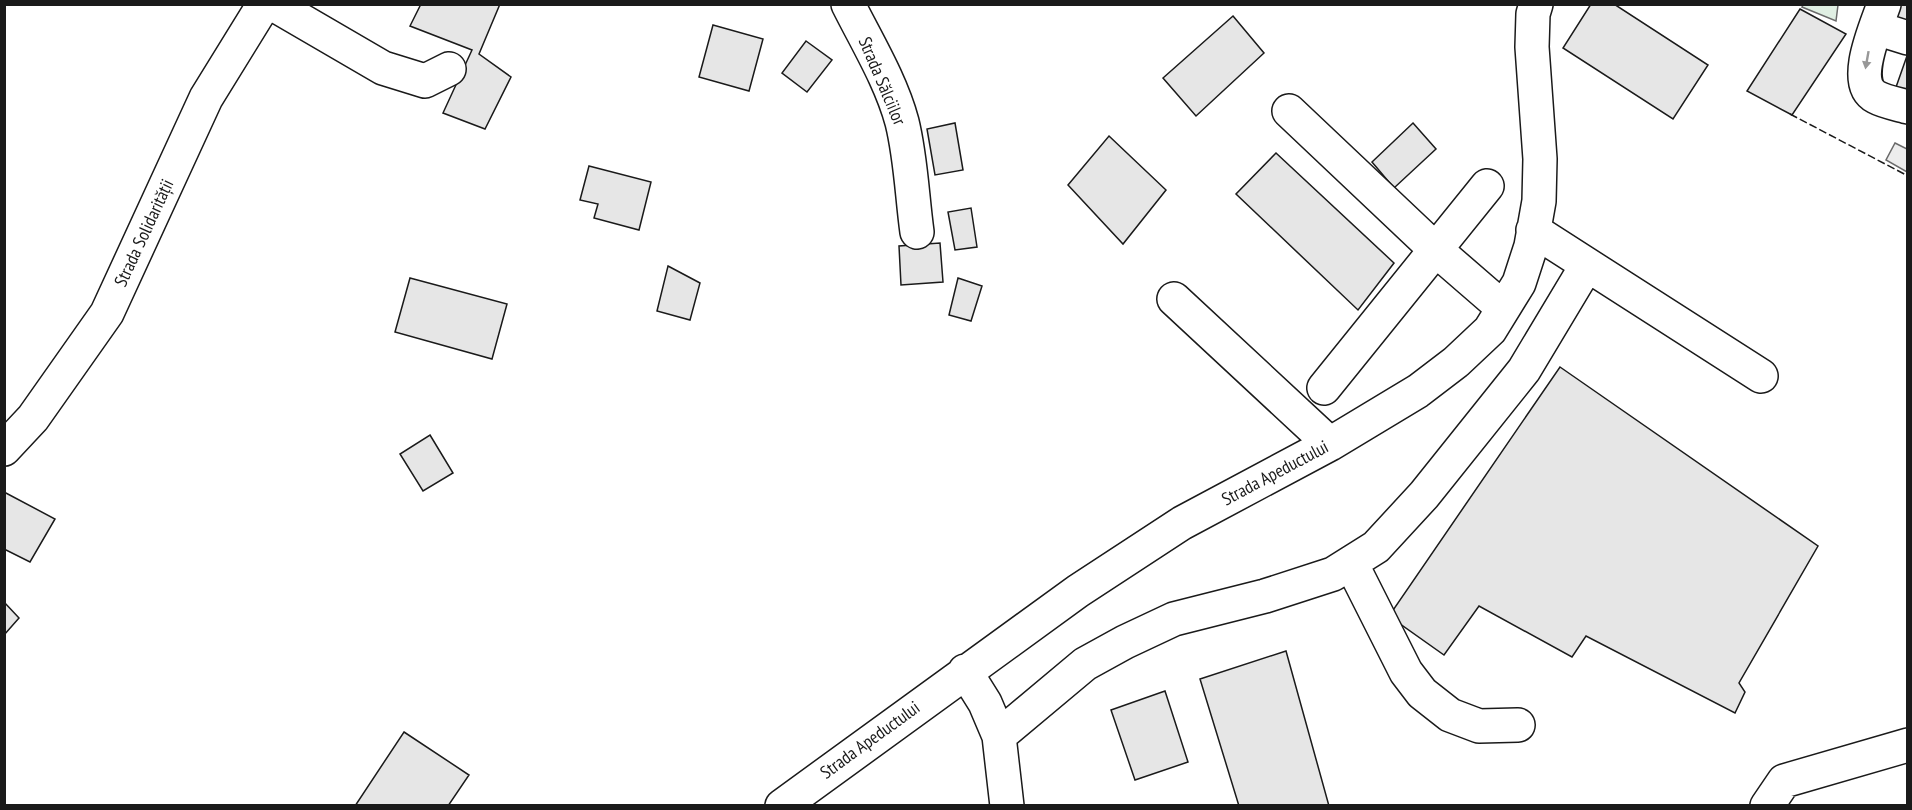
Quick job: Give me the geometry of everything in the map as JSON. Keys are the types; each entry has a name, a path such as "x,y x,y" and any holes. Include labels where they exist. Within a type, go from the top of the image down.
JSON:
{"street":[{"name":"Strada Solidarității","path":"4,449 33,418 107,313 206,98 264,4"},
{"path":"273,4 383,68 425,81 449,69"},
{"name":"Strada Sălciilor","path":"848,4 890,90 902,121 917,232"},
{"name":"Strada Apeductului","path":"782,806 1078,591 1182,523 1330,444 1418,391 1456,362 1490,330 1519,283 1531,246 1539,201 1540,159 1532,47 1533,14 1536,4"},
{"path":"1908,38 1880,16 1865,61 1864,75 1875,97 1908,107"},
{"path":"1289,111 1436,250 1503,308"},
{"path":"1324,388 1487,186"},
{"path":"1533,230 1761,376"},
{"path":"999,736 1085,664 1125,642 1174,619 1265,596 1333,574 1377,547 1416,504 1517,379 1587,265"},
{"path":"1174,299 1330,444"},
{"path":"1351,563 1406,672 1422,693 1450,715 1479,726 1518,725"},
{"path":"965,671 985,703 999,736 1007,806"},
{"path":"1767,806 1784,781 1908,745"}],"green space":[{"path":"1803,5 1838,5 1836,21 1802,7"}],"shaded area":[{"path":"1895,143 1907,149 1907,172 1886,160"}],"building":[{"path":"421,4 500,4 479,54 511,77 485,129 443,113 472,50 410,26"},
{"path":"1591,4 1614,4 1708,65 1673,119 1563,48"},
{"path":"1901,4 1908,4 1908,24 1896,20"},
{"path":"1800,9 1846,34 1792,115 1747,91"},
{"path":"1233,16 1264,53 1196,116 1163,78"},
{"path":"713,25 763,39 749,91 699,77"},
{"path":"806,41 832,60 807,92 782,73"},
{"path":"1908,53 1908,94 1895,90"},
{"path":"955,123 963,170 935,175 927,129"},
{"path":"1413,123 1436,149 1394,188 1372,162"},
{"path":"1109,136 1166,190 1123,244 1068,185"},
{"path":"1276,153 1394,263 1358,310 1236,194"},
{"path":"589,166 651,182 639,230 594,218 598,204 580,200"},
{"path":"971,208 977,247 955,250 948,212"},
{"path":"940,243 943,282 901,285 899,246"},
{"path":"668,266 700,283 690,320 657,311"},
{"path":"410,278 507,304 492,359 395,332"},
{"path":"958,278 982,286 971,321 949,315"},
{"path":"1560,367 1818,546 1739,683 1745,692 1735,713 1586,636 1572,657 1479,606 1444,655 1389,616"},
{"path":"430,435 453,473 423,491 400,454"},
{"path":"4,492 55,519 30,562 4,549"},
{"path":"4,602 19,618 4,635"},
{"path":"1286,651 1329,806 1239,806 1200,679"},
{"path":"1165,691 1188,762 1135,780 1111,710"},
{"path":"404,732 469,775 448,806 355,806"}],"fence":[{"path":"1790,114 1908,176"}]}
